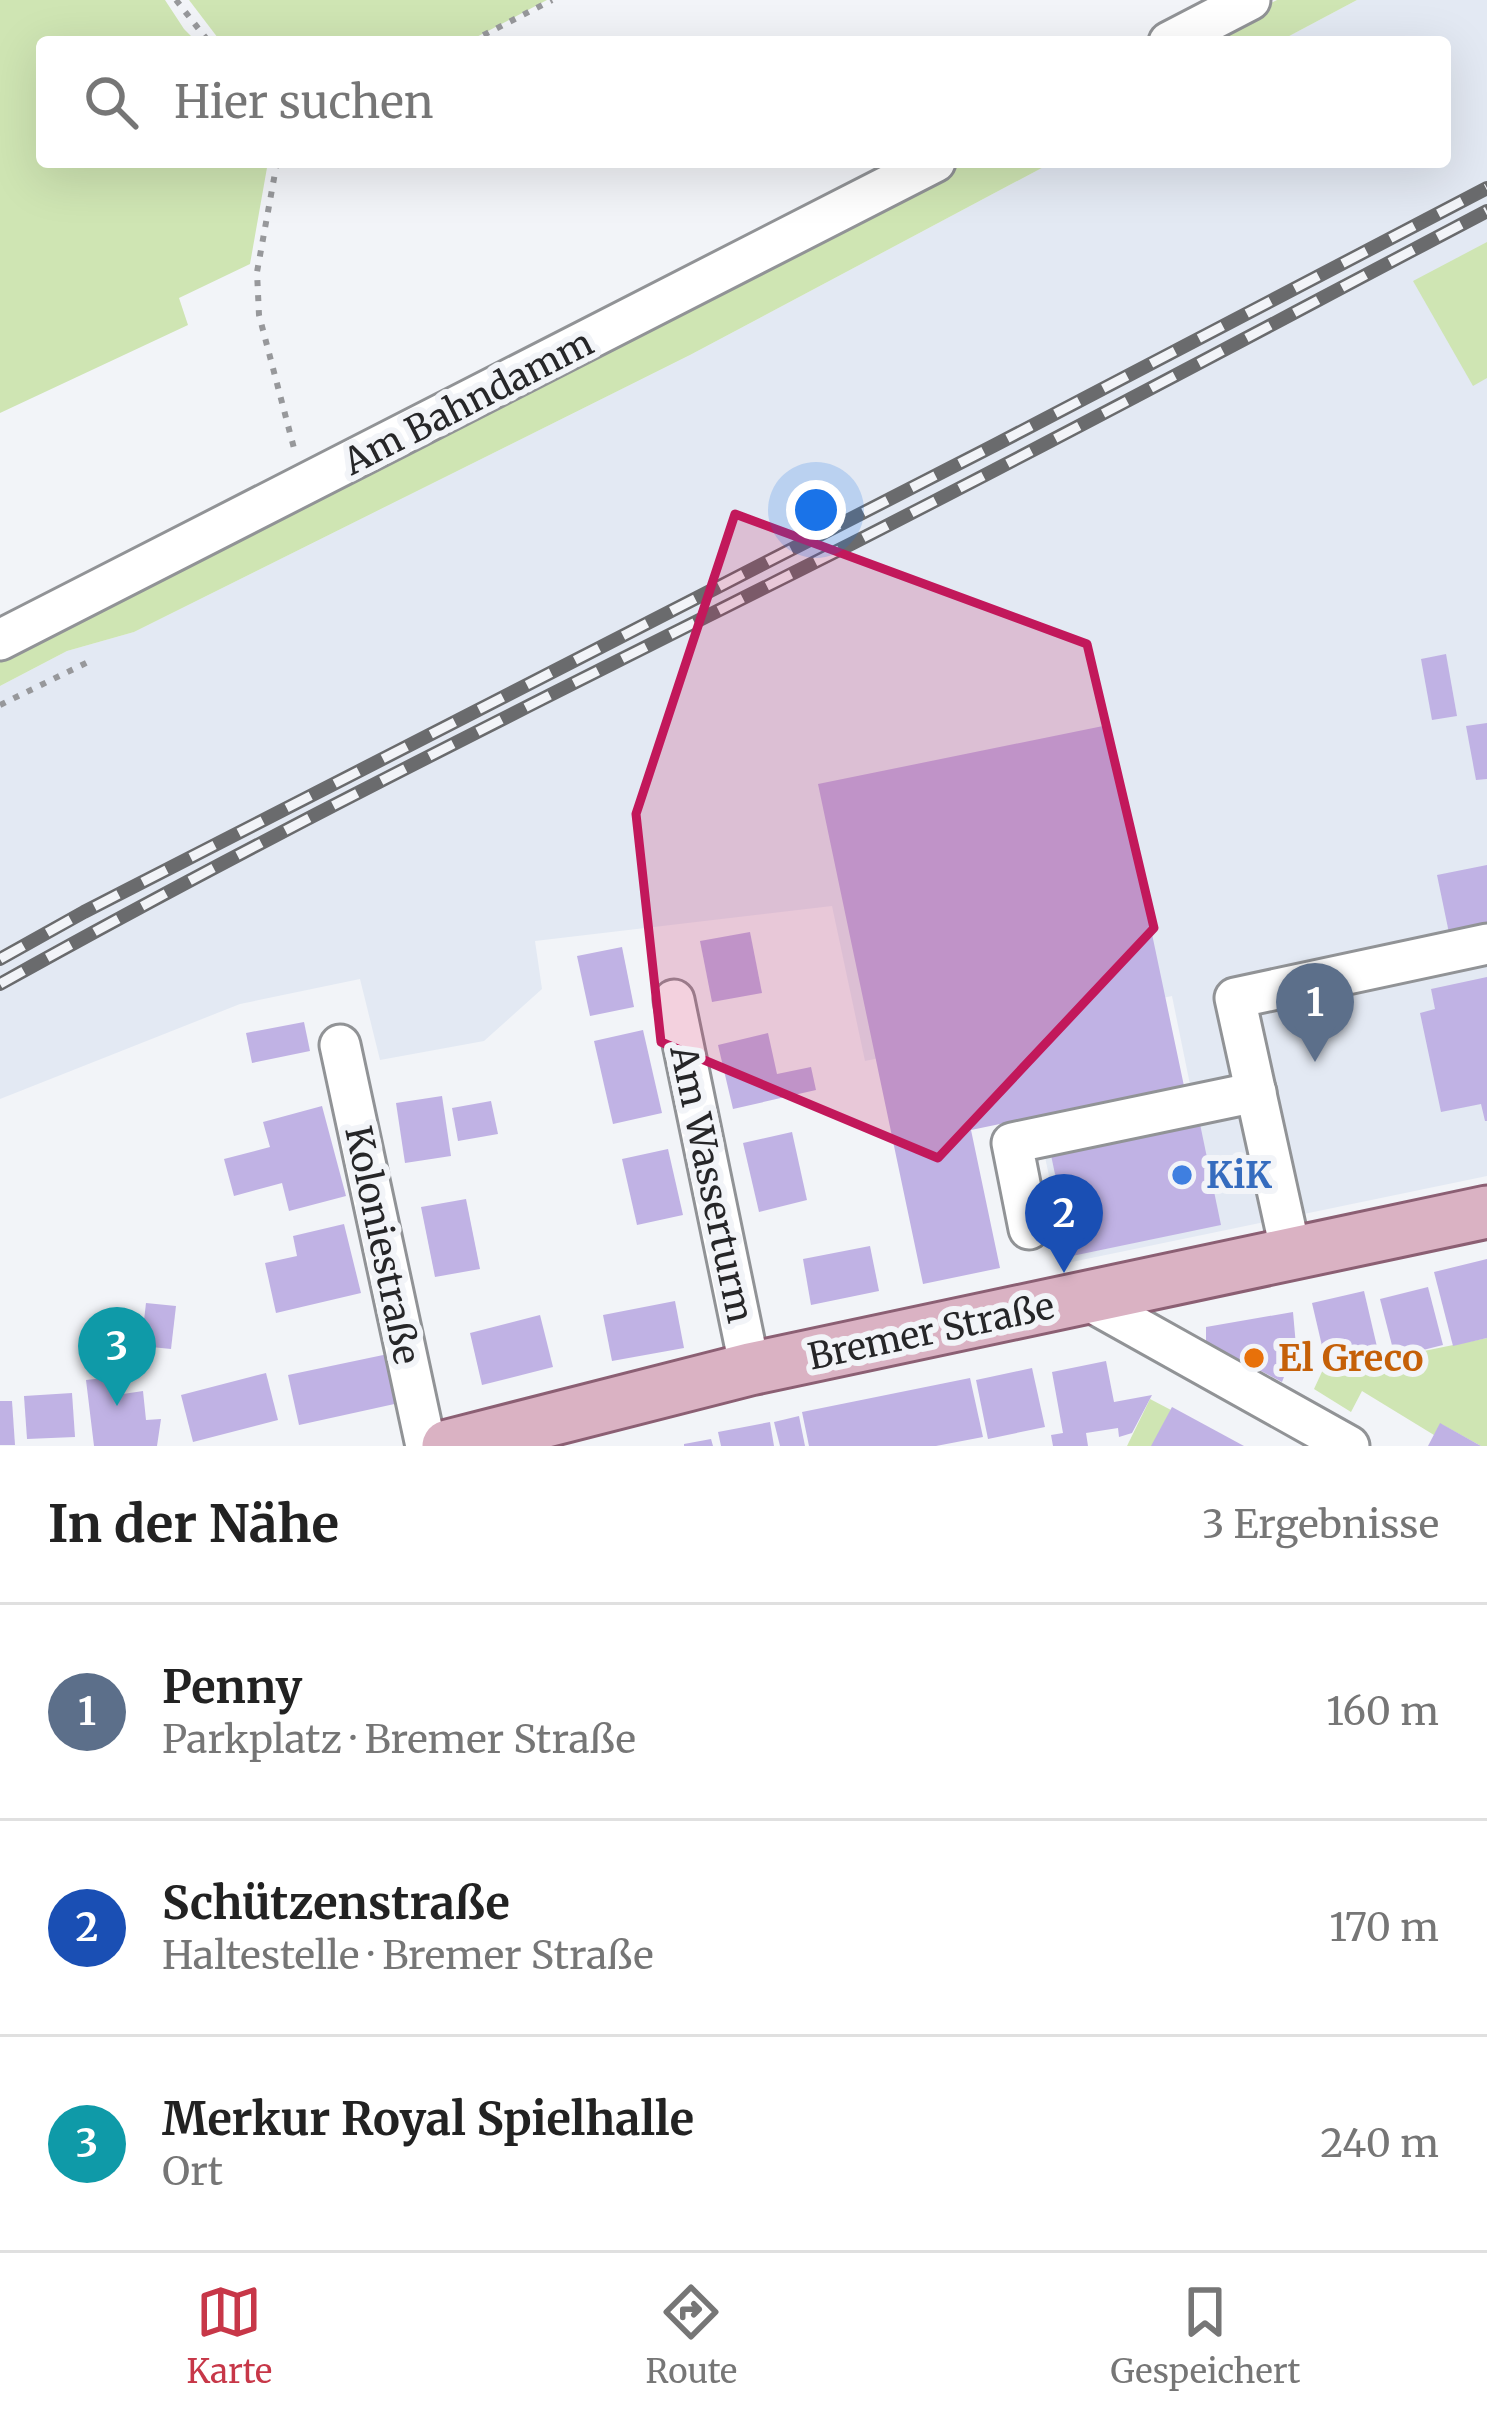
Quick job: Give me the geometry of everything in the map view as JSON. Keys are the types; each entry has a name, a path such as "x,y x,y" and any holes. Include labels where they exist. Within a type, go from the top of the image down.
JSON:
{"main road":[{"name":"Bremer Straße","path":"448,1446 749,1369 1487,1212"}],"street":[{"path":"1180,36 1250,0"},
{"name":"Am Bahndamm","path":"0,640 923,168"},
{"path":"1291,1253 1235,998 1487,944"},
{"name":"Am Wasserturm","path":"674,1000 749,1369"},
{"name":"Koloniestraße","path":"340,1045 426,1446"},
{"path":"1029,1229 1012,1143 1256,1092"},
{"path":"1086,1299 1349,1446"}],"path":[{"path":"176,0 204,36"},
{"path":"482,36 552,0"},
{"path":"276,168 257,272 260,315 304,487"},
{"path":"0,705 88,662"}],"highlighted area":[{"path":"735,514 1087,644 1154,928 938,1158 661,1042 636,814"}],"shaded area":[{"path":"1357,0 1487,0 1487,1176 1067,1263 1044,1152 1197,1119 1172,996 865,1061 832,906 535,941 542,989 484,1041 380,1060 360,979 240,1004 0,1099 0,686 67,651 134,632 690,355 1042,168 1451,168 1451,36 1289,36"}],"green space":[{"path":"0,0 165,0 191,36 36,36 36,168 267,168 250,264 179,298 188,325 0,413"},
{"path":"189,0 547,0 478,36 216,36"},
{"path":"1277,0 1357,0 1289,36 1207,36"},
{"path":"950,168 1042,168 690,355 134,632 67,651 0,686 0,652"},
{"path":"1487,242 1487,378 1473,386 1413,281"},
{"path":"1487,1338 1487,1446 1441,1424 1434,1435 1362,1391 1351,1412 1314,1389 1326,1363 1378,1351 1395,1357"},
{"path":"1150,1399 1171,1410 1152,1446 1127,1446"}],"building":[{"path":"1446,654 1457,716 1432,720 1421,659"},
{"path":"1487,723 1487,779 1476,780 1466,726"},
{"path":"1108,725 1184,1086 971,1130 1000,1268 923,1284 818,784"},
{"path":"1487,865 1487,925 1449,933 1437,875"},
{"path":"750,932 762,993 712,1002 700,941"},
{"path":"622,947 634,1007 590,1016 577,956"},
{"path":"1487,977 1485,1121 1481,1104 1441,1112 1420,1013 1435,1009 1431,989"},
{"path":"304,1022 310,1051 252,1063 246,1033"},
{"path":"643,1030 662,1113 613,1124 594,1041"},
{"path":"768,1033 777,1074 811,1067 816,1090 733,1109 718,1045"},
{"path":"442,1096 451,1156 405,1163 396,1103"},
{"path":"491,1101 498,1134 458,1141 452,1108"},
{"path":"322,1106 346,1196 289,1211 282,1183 234,1196 224,1159 270,1147 263,1122"},
{"path":"1200,1124 1221,1225 1072,1256 1051,1155"},
{"path":"792,1132 807,1200 759,1212 743,1143"},
{"path":"668,1149 683,1215 637,1225 622,1159"},
{"path":"466,1199 480,1269 435,1277 421,1207"},
{"path":"344,1224 361,1293 276,1313 265,1263 297,1256 293,1236"},
{"path":"870,1246 879,1291 811,1305 803,1259"},
{"path":"1487,1259 1487,1338 1453,1346 1434,1272"},
{"path":"1428,1287 1443,1345 1395,1357 1380,1299"},
{"path":"1364,1291 1378,1351 1326,1363 1312,1303"},
{"path":"675,1301 684,1348 612,1361 603,1315"},
{"path":"146,1303 176,1306 171,1349 141,1346"},
{"path":"1293,1312 1296,1346 1282,1382 1206,1342 1206,1327"},
{"path":"540,1315 553,1367 482,1385 470,1333"},
{"path":"388,1354 399,1403 299,1425 288,1375"},
{"path":"1106,1361 1114,1402 1152,1395 1132,1433 1119,1437 1118,1428 1086,1433 1088,1446 1053,1446 1051,1435 1063,1433 1052,1372"},
{"path":"1032,1368 1045,1427 988,1439 976,1380"},
{"path":"266,1373 278,1420 193,1442 181,1395"},
{"path":"121,1376 123,1394 143,1391 146,1420 161,1419 157,1446 94,1446 86,1380"},
{"path":"970,1378 983,1437 936,1446 809,1446 802,1412"},
{"path":"72,1393 75,1437 27,1439 24,1396"},
{"path":"0,1401 12,1401 15,1445 0,1445"},
{"path":"1172,1407 1244,1446 1151,1446"},
{"path":"799,1416 805,1446 780,1446 774,1422"},
{"path":"770,1422 774,1446 721,1446 718,1432"},
{"path":"1440,1423 1481,1446 1428,1446"},
{"path":"711,1439 713,1446 684,1446 684,1444"}],"railway":[{"path":"0,959 1487,188"},
{"path":"0,984 317,814 932,502 1487,211"}],"place":[{"name":"Penny","path":"1315,1062"},
{"name":"KiK","path":"1182,1175"},
{"name":"Schützenstraße","path":"1064,1273"},
{"name":"El Greco","path":"1254,1358"},
{"name":"Merkur Royal Spielhalle","path":"117,1406"}]}
